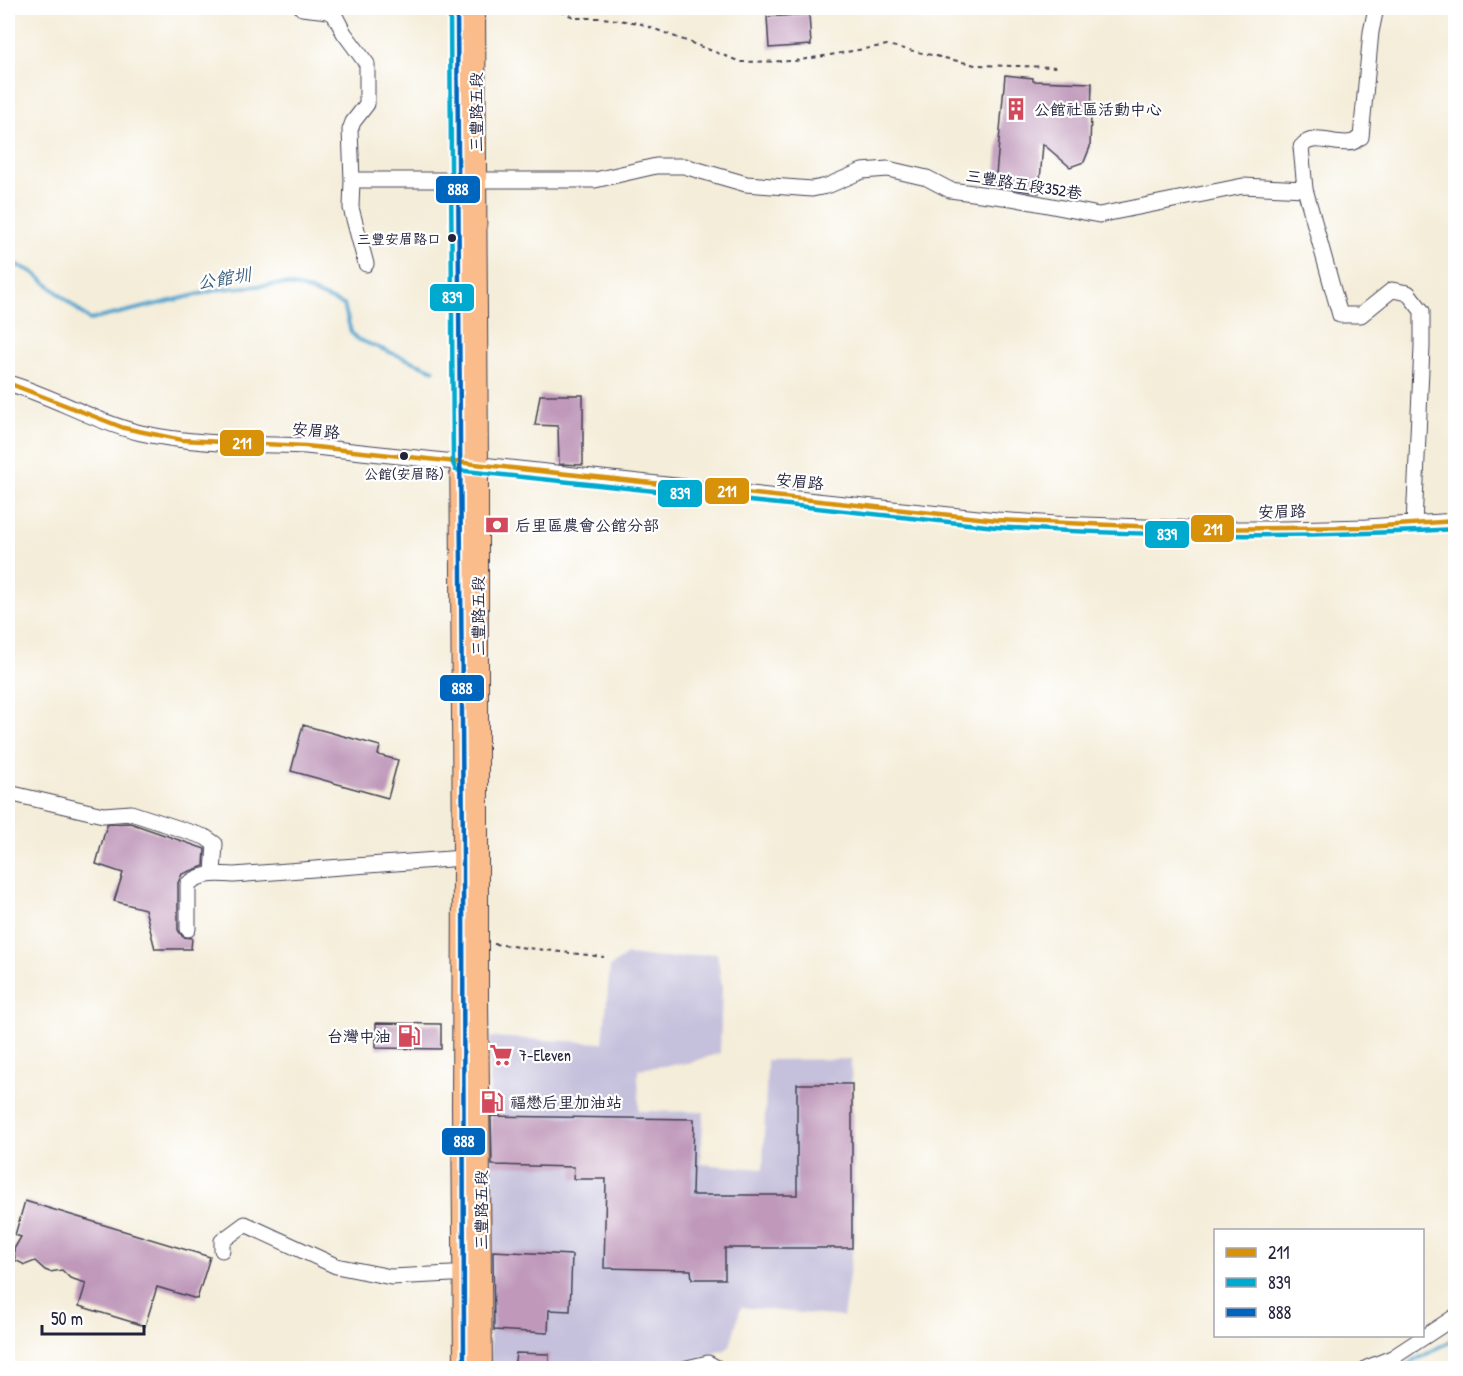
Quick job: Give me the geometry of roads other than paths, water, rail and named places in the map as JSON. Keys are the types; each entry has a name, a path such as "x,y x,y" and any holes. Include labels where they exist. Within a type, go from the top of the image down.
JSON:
{"main road":[{"name":"三豐路五段","path":"457,8 467,179 472,1273 482,1368"},
{"name":"三豐路五段","path":"467,179 475,8"},
{"name":"三豐路五段","path":"464,1368 472,1273 478,943 470,858"}],"street":[{"path":"302,8 328,11 334,14 344,33 367,64 367,104 353,122 350,130 351,208 366,264"},
{"path":"1376,8 1371,32 1361,136 1352,142 1316,139 1305,141 1301,147 1305,189 1340,315 1360,315 1392,290 1408,293 1422,310 1414,524"},
{"name":"三豐路五段352巷","path":"352,180 595,180 656,166 684,166 746,184 812,189 827,186 862,171 888,169 927,178 950,190 1011,198 1099,215 1244,186 1305,189"},
{"name":"安眉路","path":"8,383 112,424 153,435 200,442 306,446 997,520 1203,529 1332,528 1455,521"},
{"path":"8,796 13,794 103,814 131,813 205,837 215,844 213,873"},
{"path":"188,929 188,884 195,878 213,873 234,875 470,858"},
{"path":"222,1250 222,1241 245,1224 336,1266 391,1277 472,1273"},
{"path":"1424,1337 1455,1316"},
{"path":"1367,1368 1392,1358 1424,1337"},
{"path":"687,1368 708,1363 717,1368"}],"waterway":[{"name":"公館圳","path":"8,261 33,272 90,320 221,289 282,284 303,288 344,305 351,332 357,339 434,370"},
{"path":"1401,1368 1456,1338"}],"place":[{"name":"公館社區活動中心","path":"1016,109"},
{"name":"三豐安眉路口","path":"452,238"},
{"name":"公館(安眉路)","path":"404,456"},
{"name":"后里區農會公館分部","path":"497,525"},
{"name":"台灣中油","path":"409,1036"},
{"name":"7-Eleven","path":"501,1055"},
{"name":"福懋后里加油站","path":"492,1102"}]}
